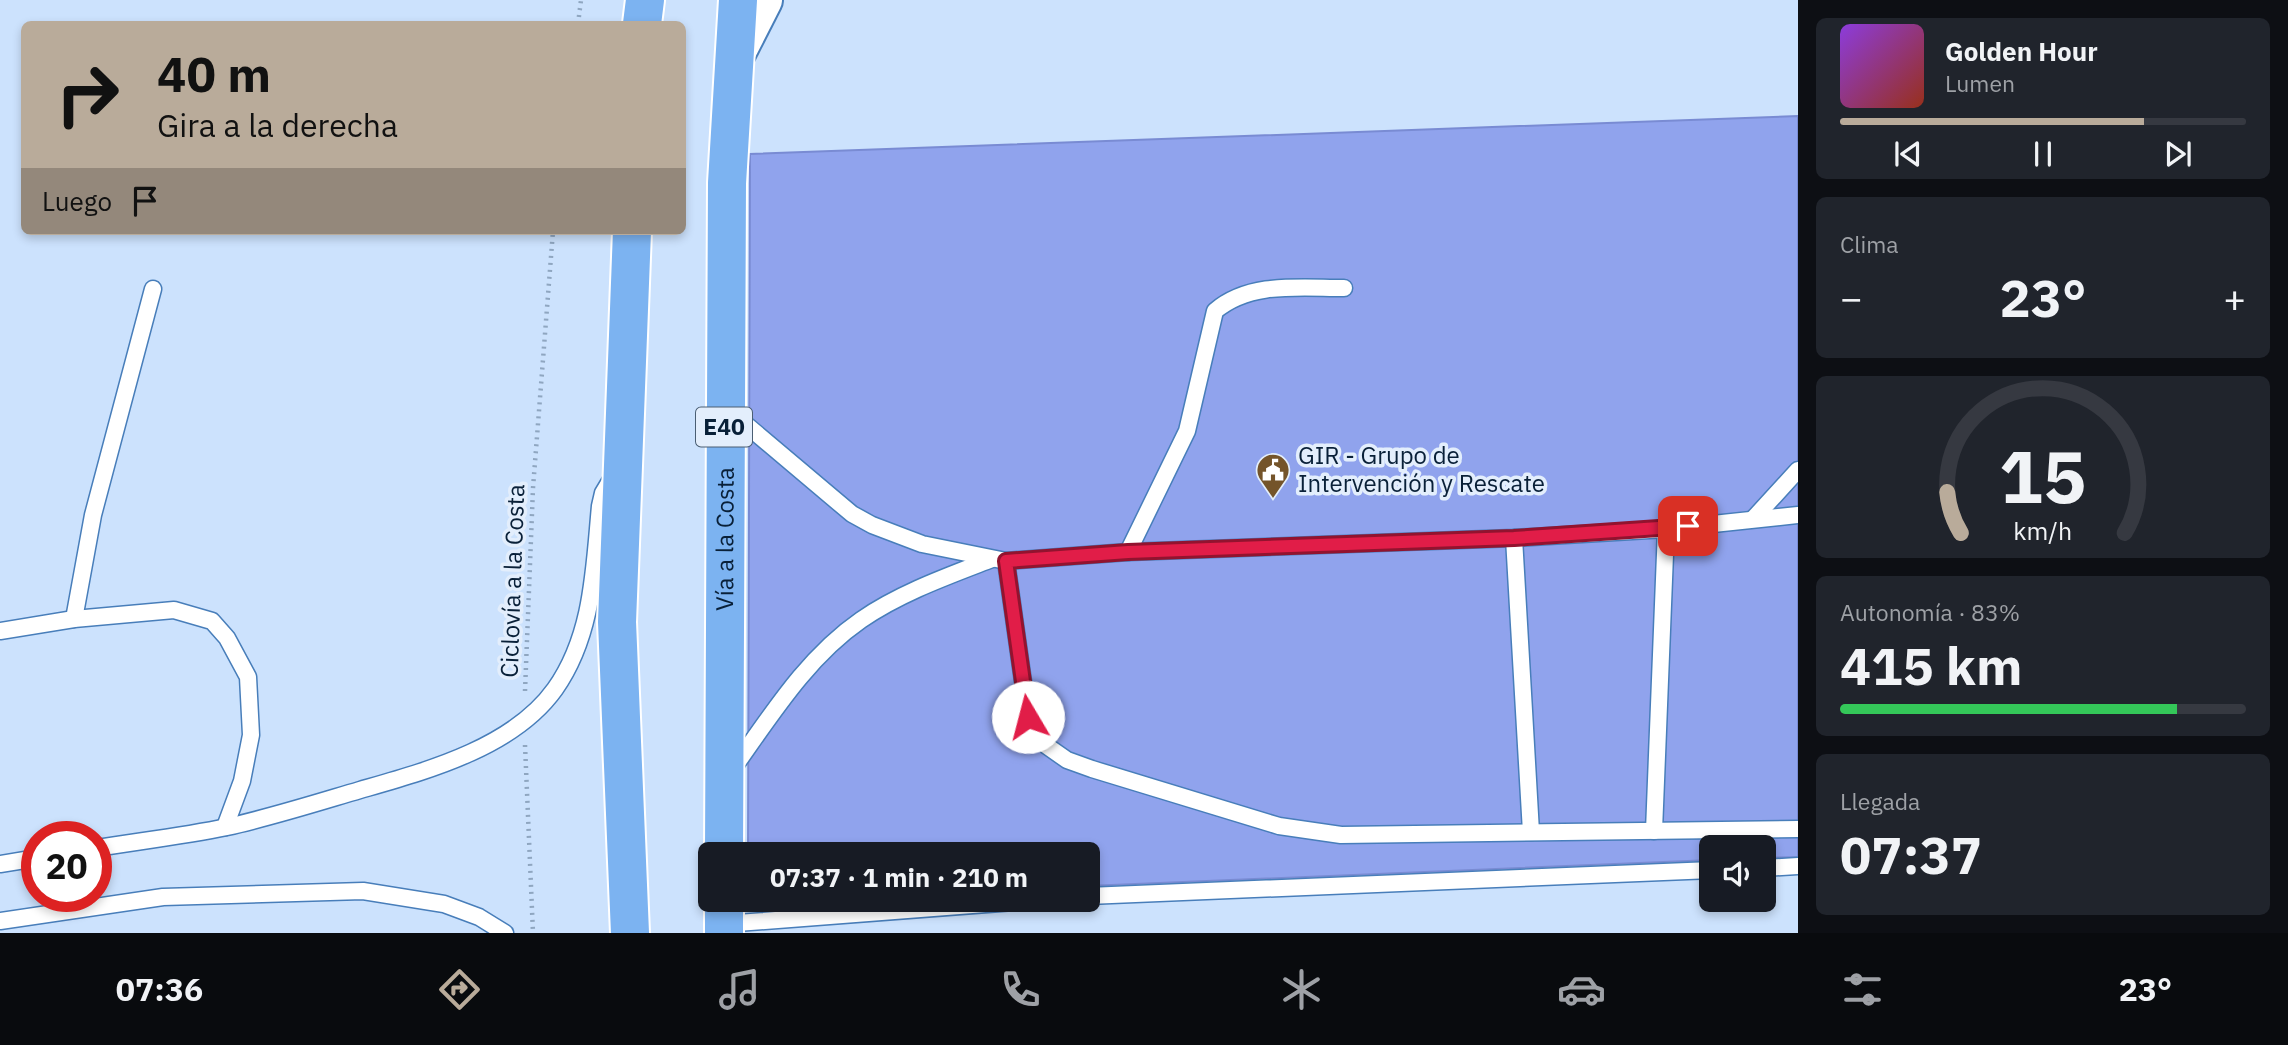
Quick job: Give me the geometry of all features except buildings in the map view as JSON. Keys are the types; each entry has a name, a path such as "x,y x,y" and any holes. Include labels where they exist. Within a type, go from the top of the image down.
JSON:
{"highway":[{"path":"642,21 645,0"},
{"name":"Vía a la Costa","path":"724,842 727,183 737,0"},
{"path":"630,933 617,622 632,235"}],"street":[{"name":"Vía a la Costa","path":"735,55 763,0"}],"lane":[{"path":"1128,552 1188,431 1215,311 1229,299 1267,288 1345,288"},
{"path":"74,620 93,515 153,289"},
{"path":"724,406 852,514 872,526 922,544 999,560 1128,552 1514,538 1666,529 1754,518 1798,516"},
{"path":"112,845 225,827 432,769 524,723 553,692 576,652 592,597 603,493 623,462"},
{"path":"1754,518 1798,470"},
{"path":"1654,831 1666,529"},
{"path":"1514,538 1531,832"},
{"path":"724,783 781,701 837,638 862,619 926,585 999,560"},
{"path":"999,560 1028,717 1047,746 1067,760 1279,826 1341,835 1798,829"},
{"path":"0,631 174,610 212,621 227,638 248,677 251,735 242,781 225,827"},
{"path":"0,864 21,861"},
{"path":"1776,867 1798,866"},
{"path":"1100,896 1699,871"},
{"path":"0,921 163,897 349,891 444,904 479,917 505,933"},
{"path":"724,919 840,912"}],"path":[{"path":"578,21 581,0"},
{"name":"Ciclovía a la Costa","path":"533,933 524,723 533,488 553,235"}],"place":[{"name":"GIR - Grupo de Intervención y Rescate","path":"1273,500"}],"route":[{"path":"1028,717 1006,561 1128,552 1514,538 1688,526"}]}
